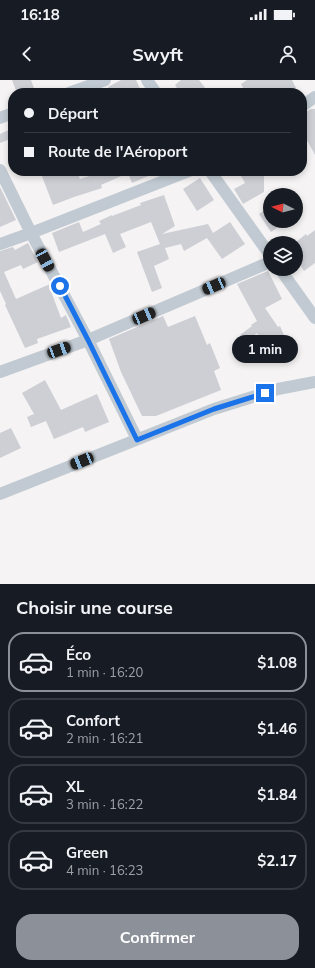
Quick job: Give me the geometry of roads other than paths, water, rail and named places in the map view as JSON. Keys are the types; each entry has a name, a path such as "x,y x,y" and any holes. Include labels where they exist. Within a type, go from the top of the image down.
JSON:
{"street":[{"path":"83,88 105,80"},
{"path":"0,170 31,233 88,340 137,440"},
{"path":"0,244 176,176"},
{"path":"214,176 263,245"},
{"path":"0,372 88,340 263,265"},
{"path":"285,276 315,318"},
{"path":"0,494 221,407 278,389 315,382"}]}
